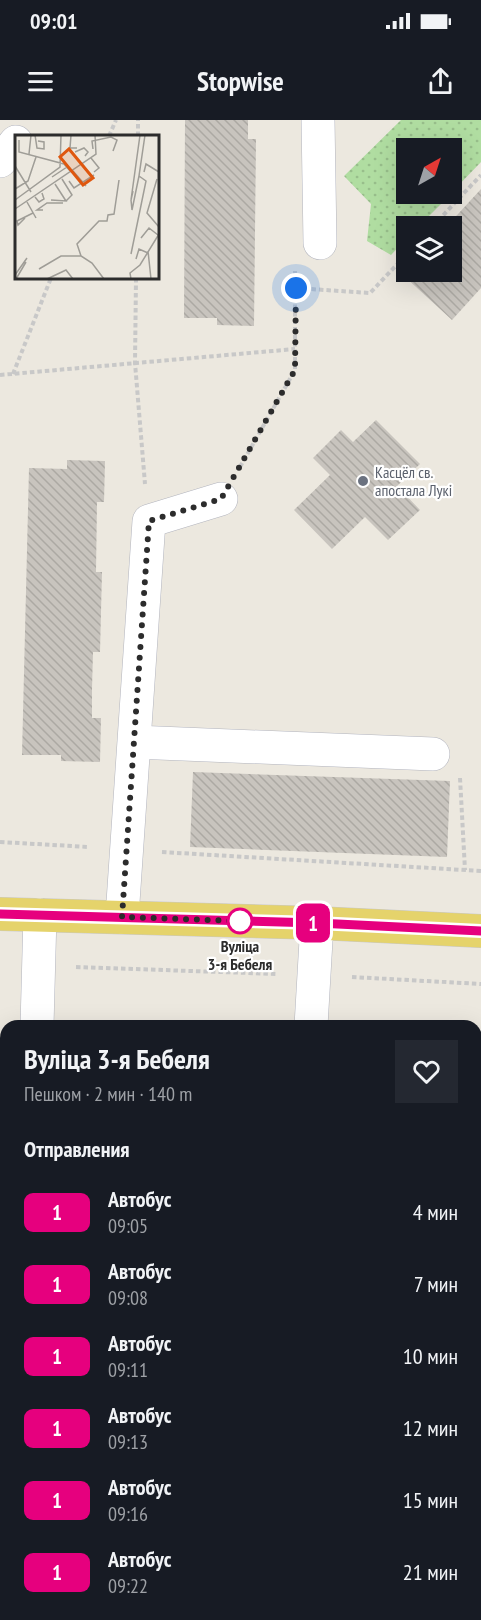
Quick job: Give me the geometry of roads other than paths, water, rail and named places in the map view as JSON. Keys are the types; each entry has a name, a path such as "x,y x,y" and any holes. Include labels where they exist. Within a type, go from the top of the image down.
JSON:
{"main road":[{"path":"0,914 317,923 481,931"}],"street":[{"path":"22,135 35,120"},
{"path":"318,120 320,243"},
{"path":"0,162 15,143"},
{"path":"122,917 149,521 221,499"},
{"path":"134,742 433,754"},
{"path":"37,1020 40,915"},
{"path":"311,1020 317,923"}],"place":[{"name":"Касцёл св. апостала Лукі","path":"363,481"},
{"name":"Вуліца 3-я Бебеля","path":"240,921"}]}
